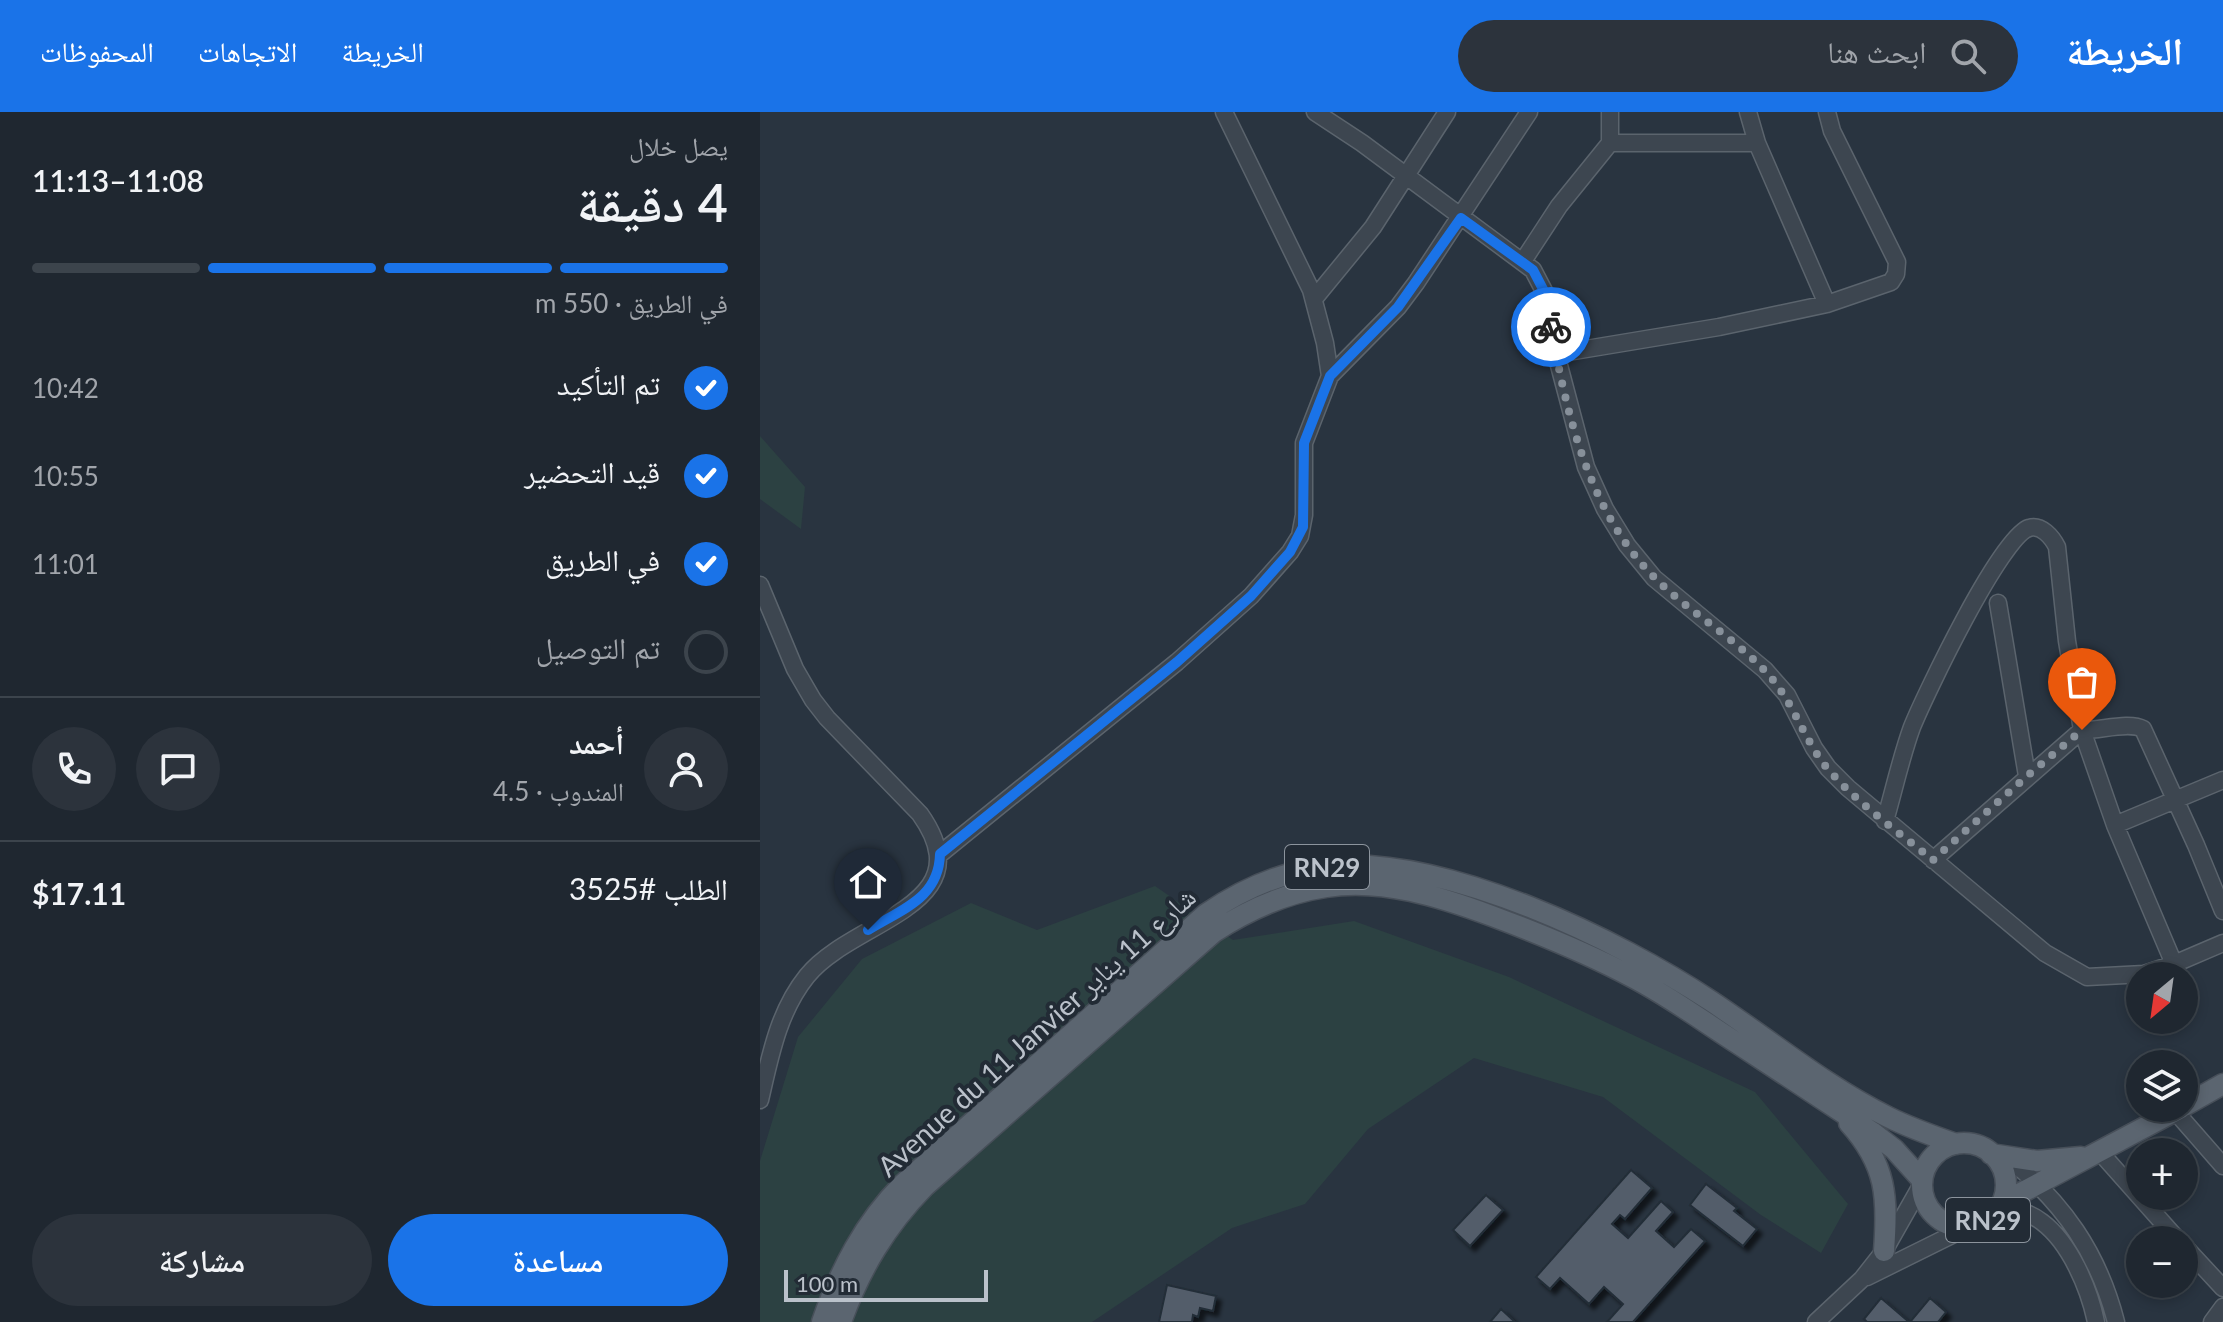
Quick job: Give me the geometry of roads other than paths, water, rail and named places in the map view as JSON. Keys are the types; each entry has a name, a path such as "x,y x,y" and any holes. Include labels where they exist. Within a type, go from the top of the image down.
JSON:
{"main road":[{"name":"Avenue du 11 Janvier شارع 11 يناير","path":"822,1322 843,1270 866,1228 882,1205 903,1184 1206,914 1250,888 1303,870 1375,866 1426,873 1543,913 1648,963 1710,1001 1845,1093 1886,1116 1956,1144"},
{"name":"Avenue du 11 Janvier شارع 11 يناير","path":"841,1322 859,1276 873,1252 889,1227 925,1186 1214,932 1243,913 1280,898 1327,886 1369,885 1419,892 1474,909 1586,954 1683,1008 1836,1108 1894,1149 1922,1182"},
{"name":"RN29","path":"2198,1099 2223,1084"},
{"path":"1836,1108 1861,1136 1881,1173 1888,1210 1884,1251"},
{"name":"RN29","path":"2094,1154 2037,1161 2000,1156 1981,1147 1956,1144 1933,1156 1922,1182 1923,1196 1935,1216 1945,1223 1968,1227 1983,1223 2001,1205 2155,1122"},
{"name":"RN29","path":"2000,1156 2006,1190 2001,1205"}],"street":[{"path":"1224,112 1314,299 1321,320 1330,376"},
{"path":"1315,112 1533,270 1544,291 1556,354 1586,467 1605,509 1627,545 1654,578 1681,603 1744,651 1787,695 1814,748 1828,768 1885,821 2045,953 2087,977 2126,976"},
{"path":"1314,299 1373,227 1447,112"},
{"path":"940,854 1177,662 1251,596 1290,552 1303,527 1304,443 1330,376 1398,307 1461,218 1529,112"},
{"path":"1523,261 1559,206 1610,143 1610,112"},
{"path":"1748,112 1757,143 1827,304"},
{"path":"1556,354 1719,327 1827,304 1887,285 1898,269 1897,262 1832,131 1827,112"},
{"path":"1610,143 1757,143"},
{"path":"1885,821 1911,730 1933,677 1959,627 2012,543 2031,527 2046,533 2057,547 2067,641 2082,730 2115,825 2173,962"},
{"path":"760,585 795,669 813,700 833,726 920,814 932,830 940,854 934,883 922,897 828,955 807,976 789,1005 777,1033 760,1100"},
{"path":"1998,603 2027,776"},
{"path":"1933,860 2082,730 2106,730 2131,725 2143,729 2223,911"},
{"path":"2115,825 2223,780"},
{"path":"2179,962 2223,943"},
{"path":"2190,1122 2223,1166"},
{"path":"2094,1154 2164,1226"},
{"path":"2000,1156 2041,1184 2084,1241 2098,1267 2116,1322"},
{"path":"1816,1322 1862,1279 1884,1251 1922,1182"},
{"path":"2001,1205 2031,1215 2054,1234 2081,1278 2096,1322"},
{"path":"1862,1279 1968,1227"},
{"path":"2198,1261 2223,1288"},
{"path":"2212,1322 2223,1307"}]}
